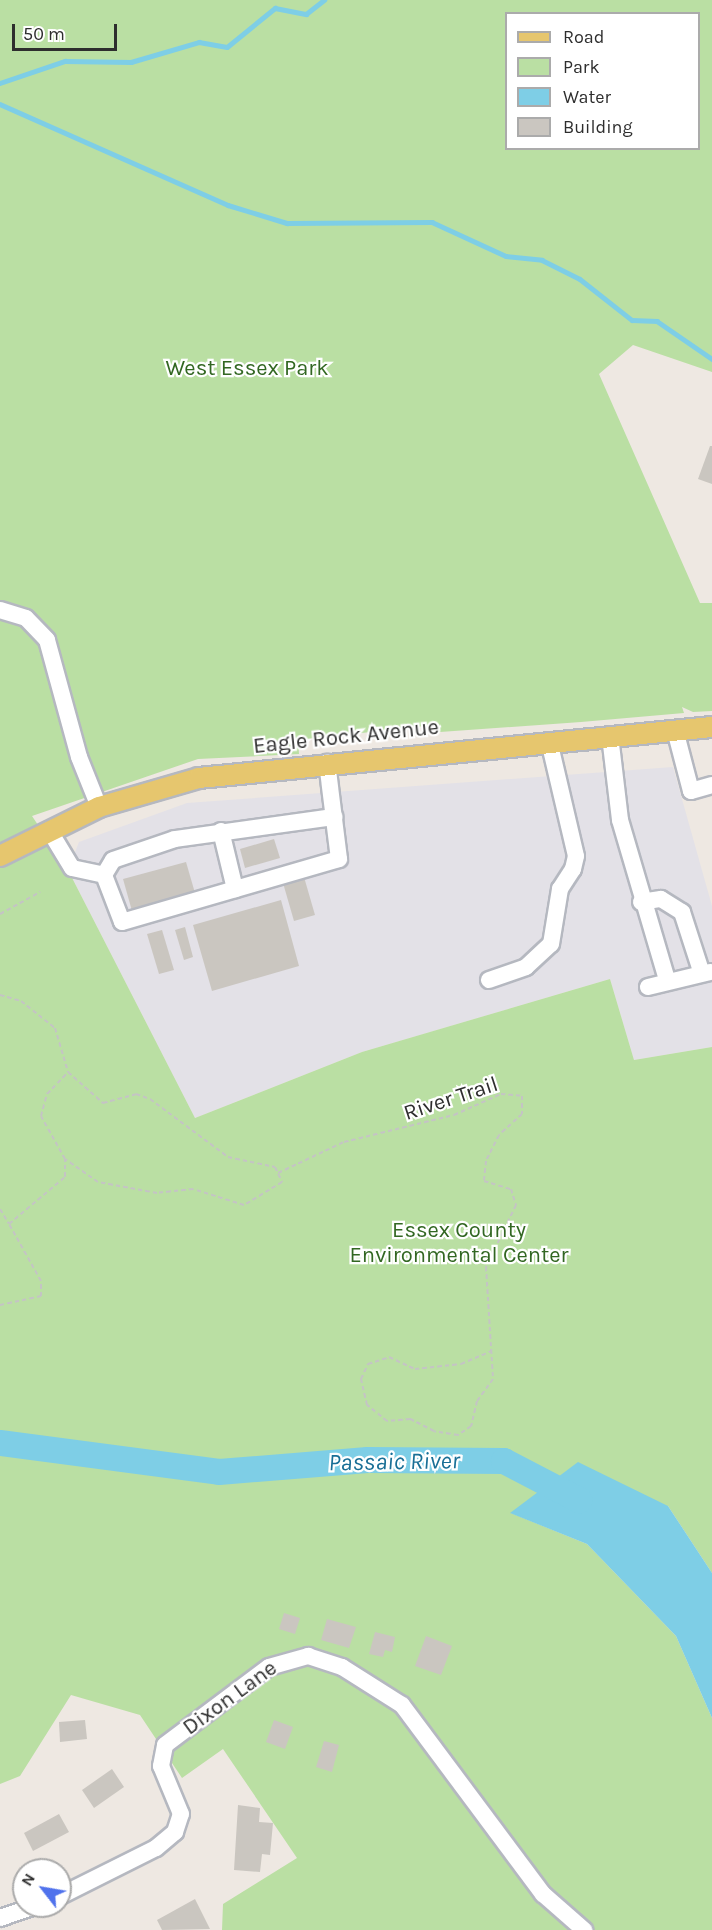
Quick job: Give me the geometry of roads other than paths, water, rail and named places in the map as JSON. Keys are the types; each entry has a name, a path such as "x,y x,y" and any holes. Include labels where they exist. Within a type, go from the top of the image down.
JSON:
{"main road":[{"name":"Eagle Rock Avenue","path":"0,856 99,807 199,778 327,763 712,727"}],"street":[{"path":"0,610 26,618 46,640 79,757 99,807"},
{"path":"675,730 691,791 712,785"},
{"path":"610,736 620,820 641,902 667,980"},
{"path":"489,980 526,967 551,944 560,889 573,869 576,856 549,741"},
{"path":"327,763 334,817 339,859 122,922 105,874 113,860 175,839 334,817"},
{"path":"49,830 72,868 105,874"},
{"path":"221,831 236,889"},
{"path":"641,902 661,899 682,912 707,971 648,987"},
{"name":"Dixon Lane","path":"72,1890 156,1848 175,1832 181,1814 161,1766 165,1744 269,1667 290,1658 316,1658 342,1667 402,1706 543,1894 584,1930"}],"water":[{"path":"578,1462 668,1506 712,1573 712,1718 676,1636 587,1544 510,1513"}],"waterway":[{"path":"0,83 65,61 131,62 199,42 227,47 275,8 306,14 324,0"},
{"path":"0,104 228,205 287,223 432,222 506,256 542,260 580,279 632,320 657,321 712,359"},
{"name":"Passaic River","path":"0,1443 219,1472 368,1460 504,1461 579,1500"}],"park label":[{"name":"West Essex Park","path":"247,369"},
{"name":"Essex County Environmental Center","path":"459,1242"}]}
